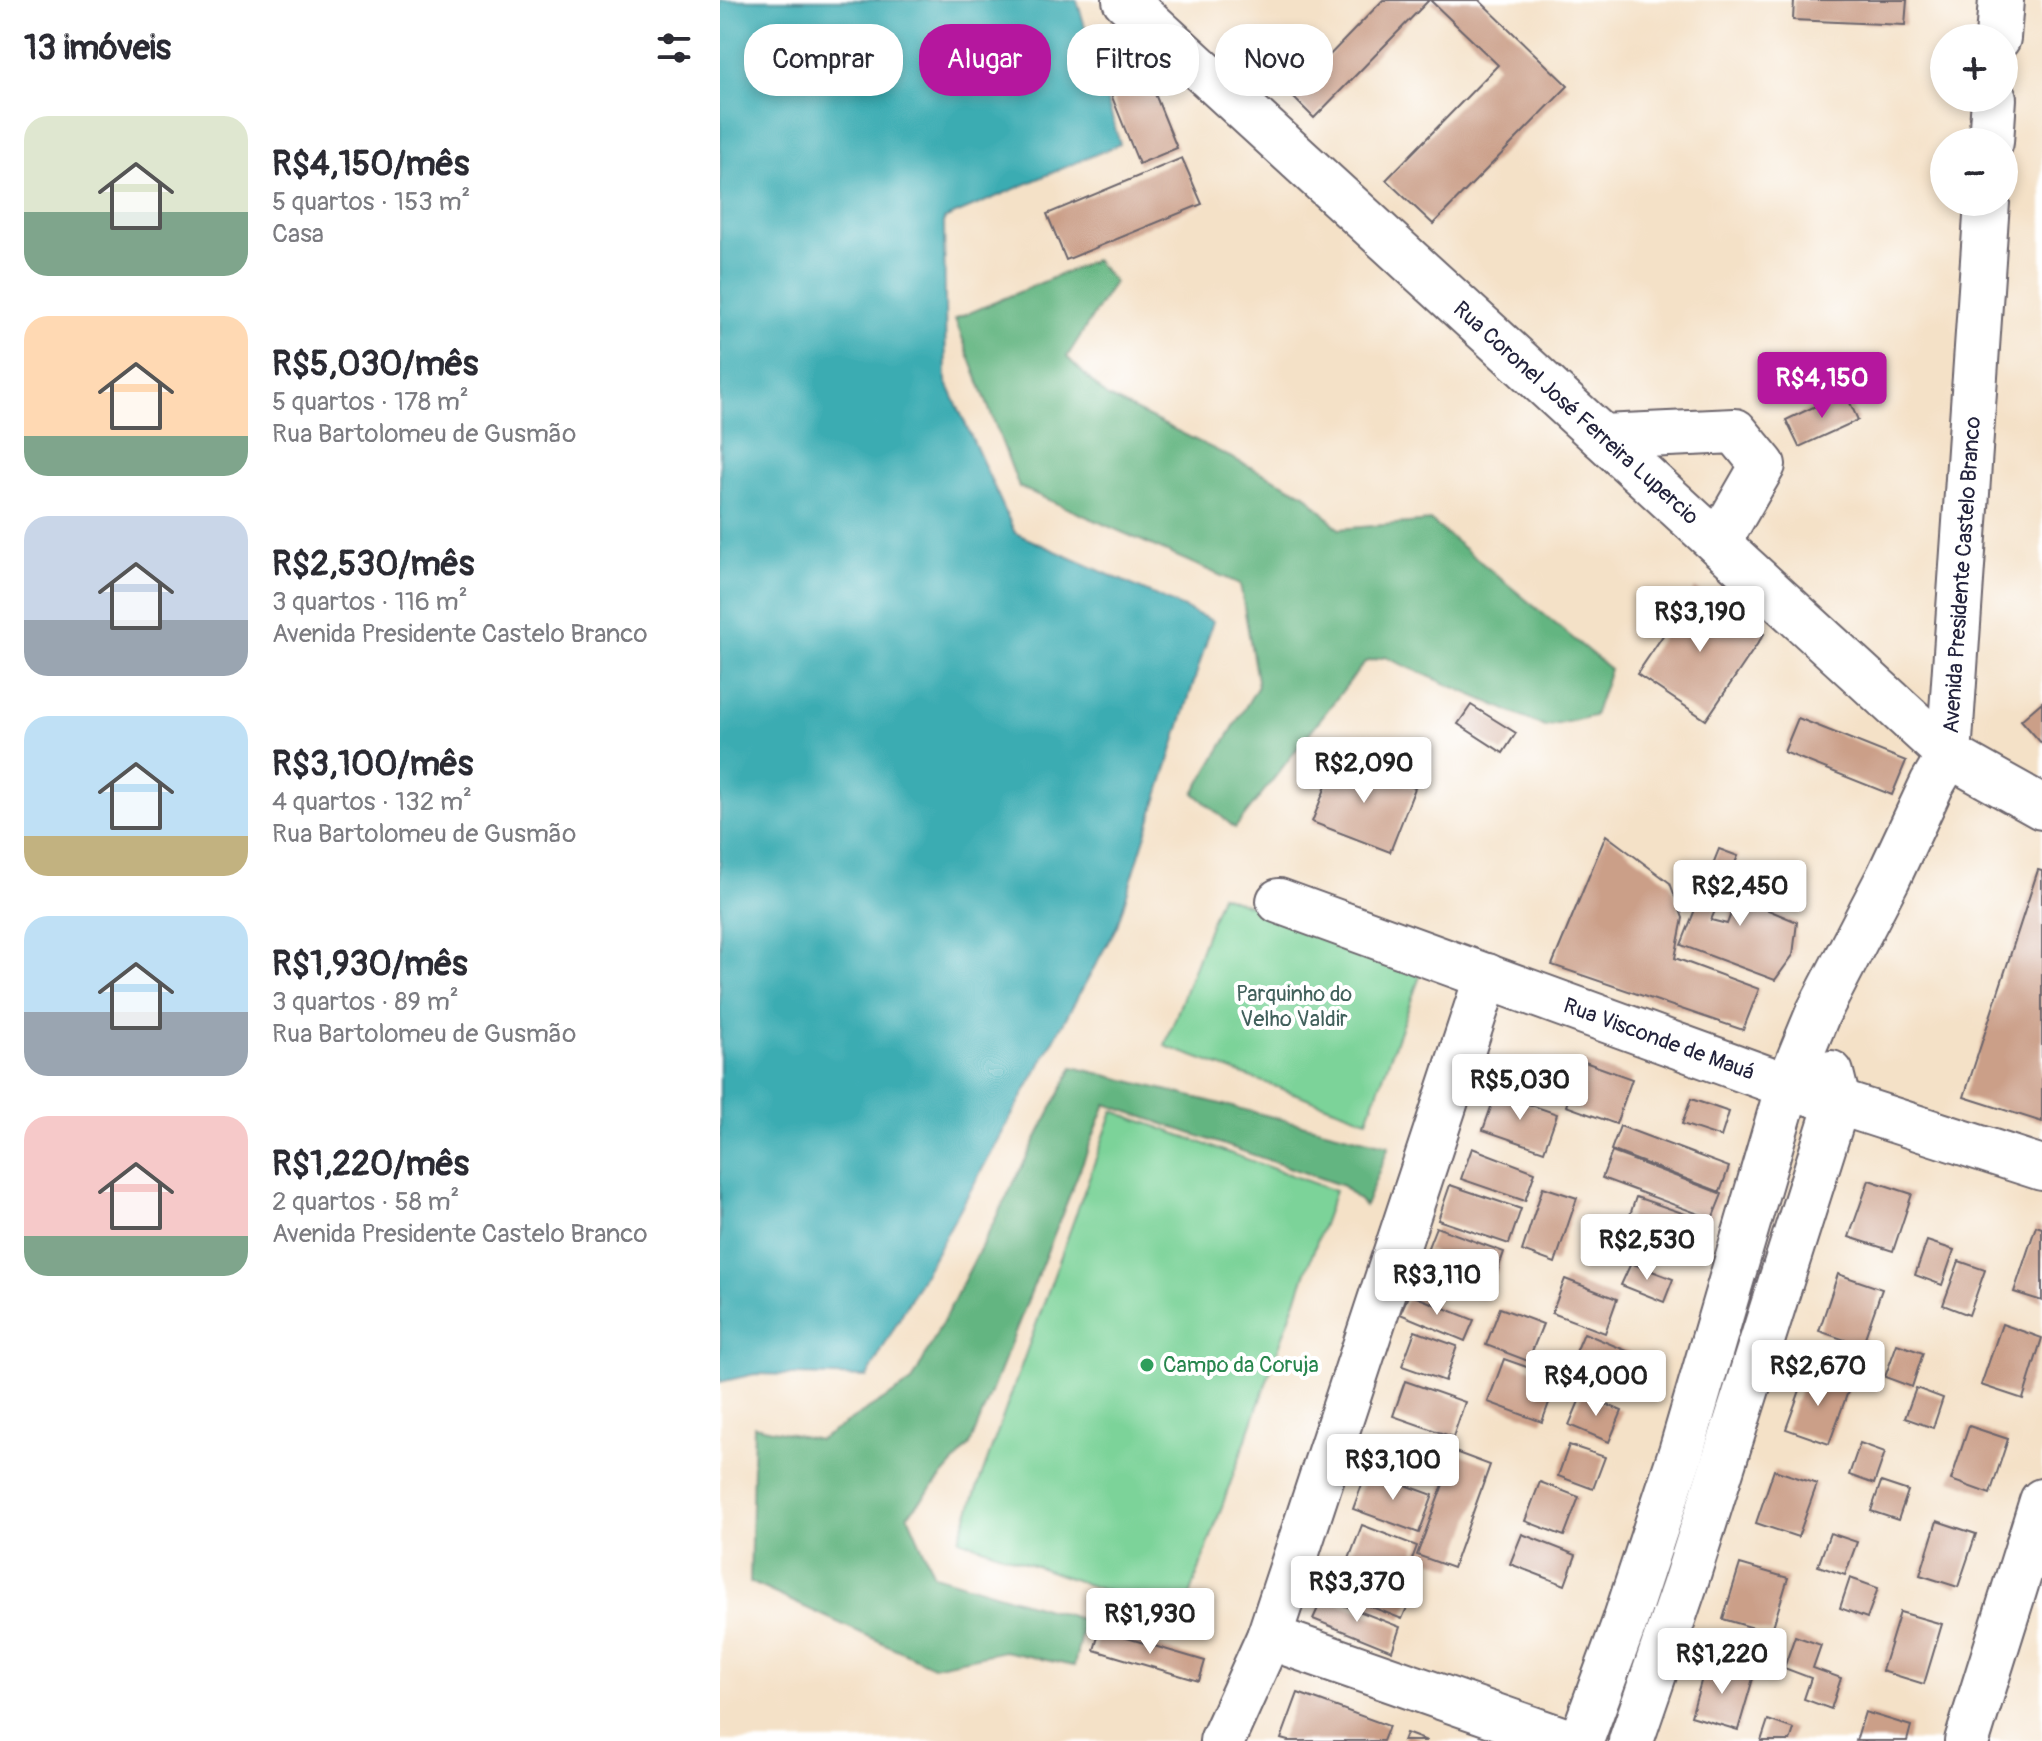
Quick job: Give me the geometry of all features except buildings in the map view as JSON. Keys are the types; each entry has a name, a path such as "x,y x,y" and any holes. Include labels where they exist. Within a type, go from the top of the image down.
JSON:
{"street":[{"name":"Rua Coronel José Ferreira Lupercio","path":"1125,0 1949,755 2042,807"},
{"path":"1999,24 2001,0"},
{"name":"Avenida Presidente Castelo Branco","path":"1581,1741 1681,1452 1788,1086 1818,1013 1949,755 1986,216"},
{"path":"1602,437 1735,431 1763,465 1718,543"},
{"name":"Rua Visconde de Mauá","path":"1279,901 1788,1086 2042,1168"},
{"path":"1222,1741 1269,1637 1487,976"},
{"path":"1631,1741 1684,1587 1838,1101 1818,1013"},
{"path":"1967,1741 2042,1501"},
{"path":"1269,1637 1567,1741"}],"green space":[{"path":"1095,260 1114,282 1067,357 1106,396 1305,494 1339,529 1431,521 1610,669 1594,716 1545,727 1385,657 1365,662 1235,828 1194,793 1258,686 1240,584 1019,487 955,319"},
{"name":"Parquinho do Velho Valdir","path":"1221,895 1423,968 1367,1120 1165,1046"},
{"path":"1073,1067 1389,1146 1365,1206 1343,1186 1106,1104 970,1445 908,1515 934,1575 1084,1620 1074,1666 1004,1651 933,1666 750,1582 754,1426 819,1440 912,1382"},
{"name":"Campo da Coruja","path":"1113,1111 1335,1191 1182,1618 959,1539"}],"water":[{"path":"720,0 1077,0 1084,24 1067,24 1067,96 1106,96 1120,144 944,219 946,381 1015,533 1213,621 1117,926 867,1377 755,1374 720,1382"}],"place":[{"name":"Campo da Coruja","path":"1147,1365"}]}
